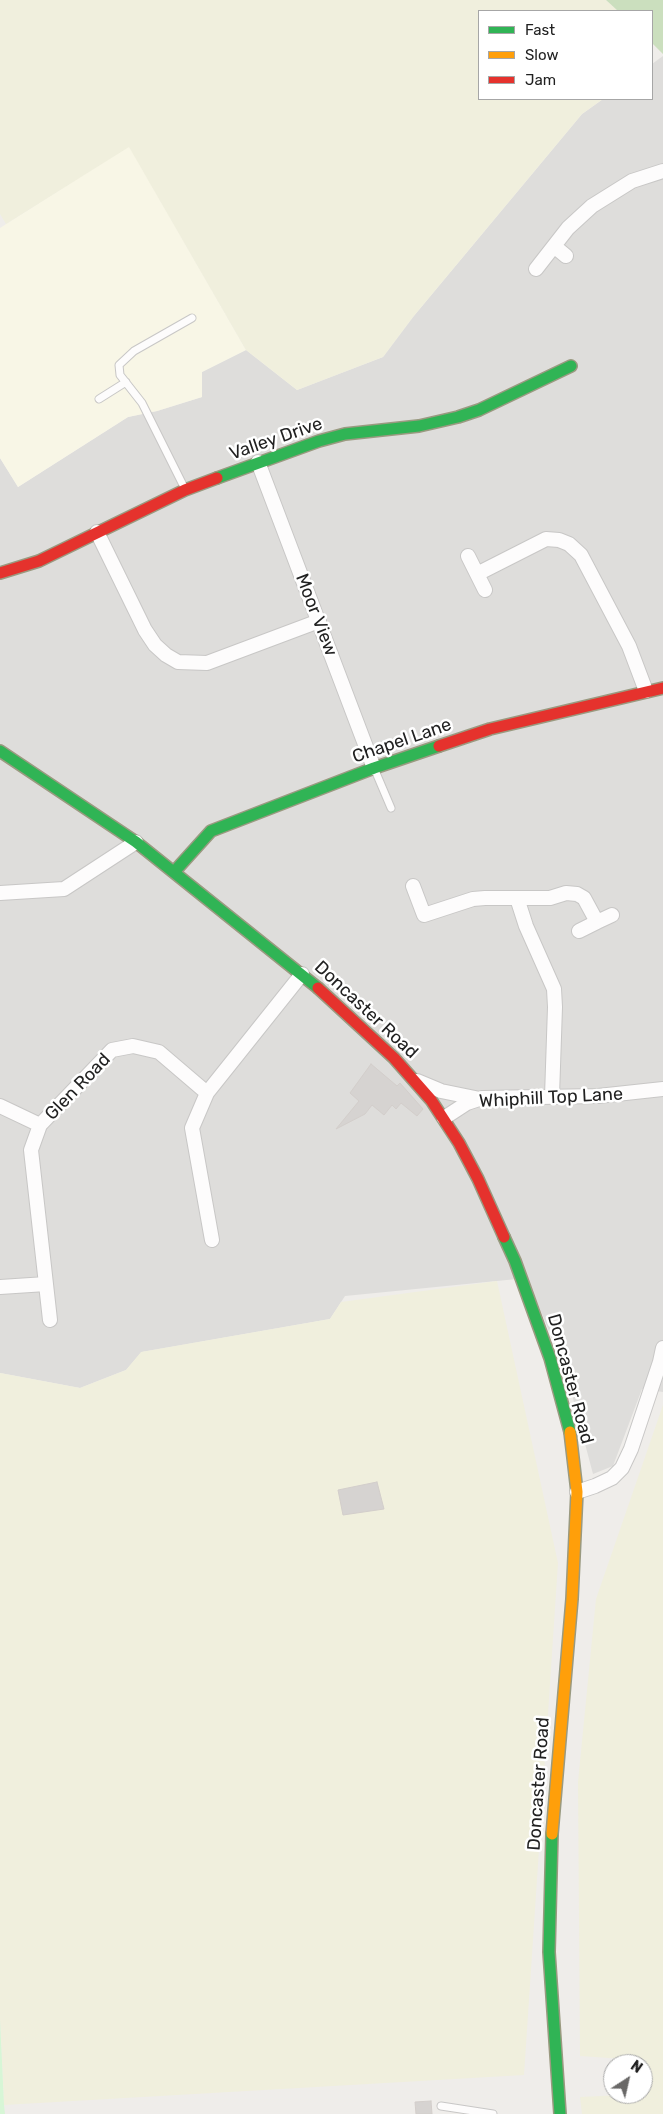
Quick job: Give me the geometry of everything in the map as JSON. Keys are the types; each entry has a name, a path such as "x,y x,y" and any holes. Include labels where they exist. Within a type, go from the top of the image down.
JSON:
{"main road":[{"name":"Valley Drive","path":"0,573 39,561 185,490 258,462 318,441 345,434 440,422 479,410 571,366"},
{"name":"Chapel Lane","path":"174,872 211,831 374,768 490,729 663,688"},
{"name":"Doncaster Road","path":"0,751 136,842 302,974 394,1058 444,1118 478,1179 515,1260 550,1358 570,1432 577,1492 572,1599 552,1830 549,1952 560,2114"}],"street":[{"path":"536,269 578,217 610,193 646,175 663,171"},
{"path":"554,246 566,256"},
{"path":"552,359 558,373"},
{"name":"Moor View","path":"258,462 374,768"},
{"path":"97,532 145,630 155,645 166,655 178,662 206,663 319,621"},
{"path":"477,574 546,539 559,540 570,544 581,555 629,646 646,691"},
{"path":"468,556 485,590"},
{"path":"0,892 64,889 136,842"},
{"path":"413,886 419,917 473,899 550,898 566,894 577,894 584,898 597,922"},
{"path":"517,898 526,926 554,989 552,1096"},
{"path":"579,931 612,915"},
{"path":"212,1240 192,1128 207,1093 302,974"},
{"name":"Glen Road","path":"50,1320 31,1150 40,1125 112,1050 133,1046 160,1052 207,1093"},
{"path":"414,1080 441,1091 480,1099"},
{"name":"Whiphill Top Lane","path":"444,1118 467,1103 480,1099 598,1096 663,1089"},
{"path":"0,1106 40,1125"},
{"path":"0,1287 46,1284"},
{"path":"577,1492 612,1478 622,1468 631,1449 662,1363 663,1348"}],"lane":[{"path":"185,490 142,403 120,375 119,365 125,358 192,318"},
{"path":"99,399 126,382"},
{"path":"374,768 391,808"},
{"path":"441,2106 493,2114"}],"shaded area":[{"path":"663,56 663,1392 642,1389 613,1466 593,1474 566,1372 527,1278 345,1296 330,1319 142,1352 126,1370 80,1388 0,1373 0,458 18,487 128,417 157,411 202,397 202,372 246,350 297,390 383,357 413,317 582,114 602,100 653,100 653,63"},
{"path":"129,146 246,350 202,372 202,397 157,411 128,417 18,487 0,458 0,228"}],"green space":[{"path":"0,0 606,0 617,10 478,10 478,100 602,100 582,114 413,317 383,357 297,390 246,350 129,147 6,224 0,214"},
{"path":"606,0 663,0 663,54 653,44 653,10 617,10"},
{"path":"497,1281 558,1563 524,2075 4,2105 0,2019 0,1373 80,1388 126,1370 141,1352 330,1319 341,1302"},
{"path":"663,1405 663,2114 582,2114 580,2097 603,2096 603,2104 653,2104 653,2054 603,2054 603,2058 580,2056 578,1782 596,1599"},
{"path":"0,2019 4,2105 5,2114 0,2114"}],"building":[{"path":"371,1064 397,1086 400,1083 423,1109 417,1116 401,1103 396,1109 392,1105 384,1115 372,1105 365,1114 336,1129 359,1101 350,1093"},
{"path":"377,1482 384,1509 343,1515 338,1490"},
{"path":"431,2101 432,2114 416,2114 415,2102"}],"traffic: fast":[{"path":"217,478 319,441 345,434 419,426 458,417 479,410 571,366"},
{"path":"174,872 211,831 374,768 439,746"},
{"path":"0,751 136,842 318,988"},
{"path":"504,1237 515,1261 550,1358 570,1432"},
{"path":"552,1834 549,1952 560,2114"}],"traffic: slow":[{"path":"552,1834 572,1599 577,1492 570,1432"}],"traffic: jam":[{"path":"0,573 39,561 185,490 217,478"},
{"path":"439,746 490,729 663,688"},
{"path":"318,988 394,1058 431,1100 459,1143 478,1179 504,1237"}]}
